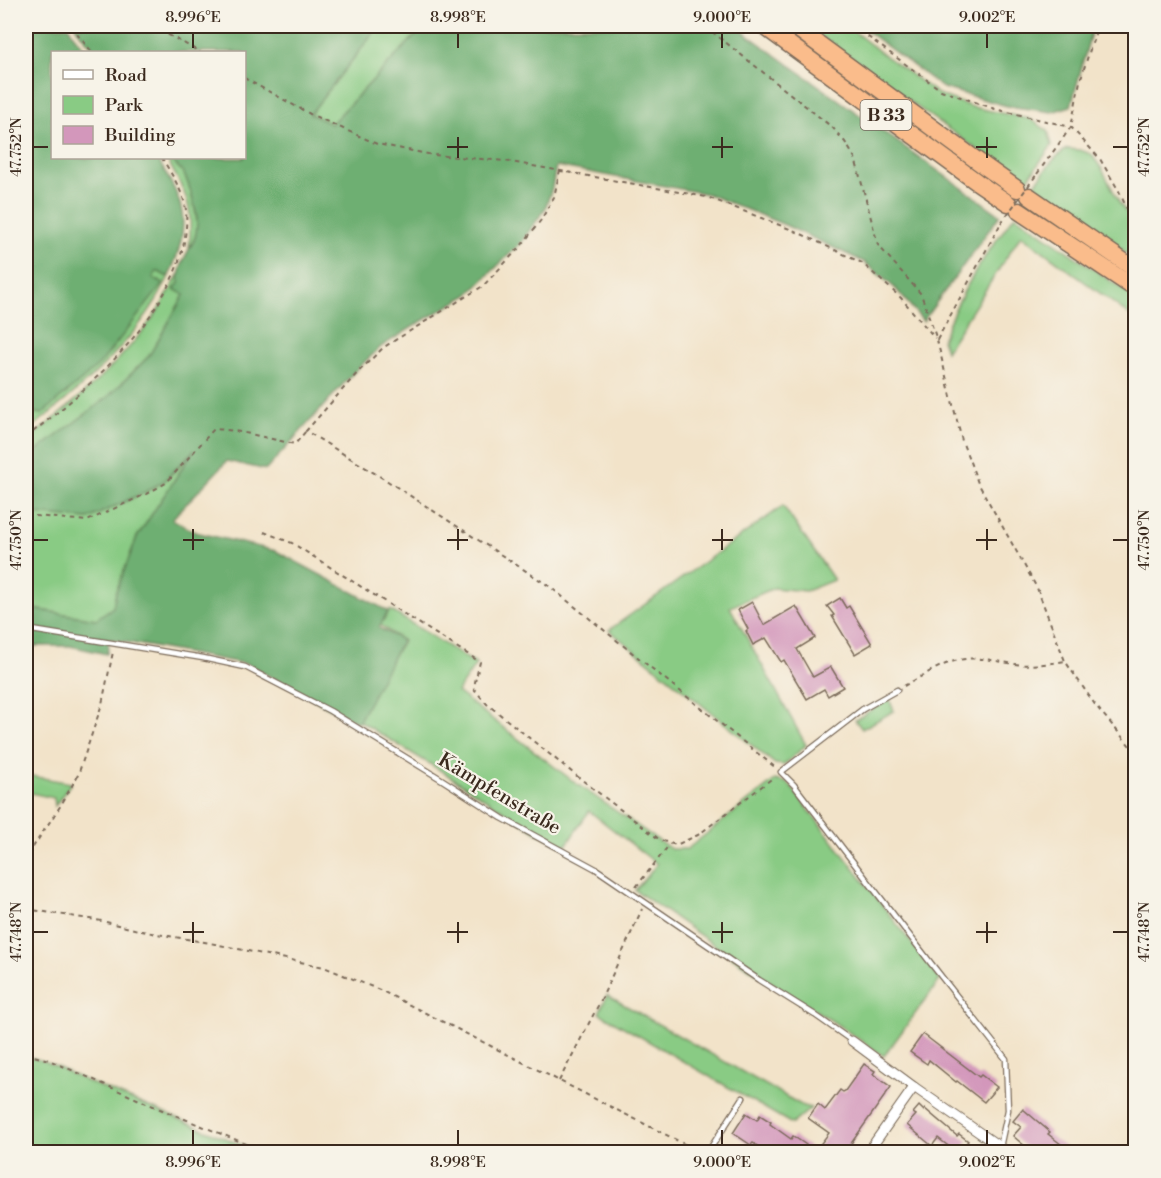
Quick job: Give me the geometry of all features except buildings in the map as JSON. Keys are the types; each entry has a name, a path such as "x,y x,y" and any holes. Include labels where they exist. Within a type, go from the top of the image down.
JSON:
{"highway":[{"name":"B 33","path":"764,26 977,182 1019,200 1136,270"},
{"name":"B 33","path":"794,26 983,165 1019,200 1136,290"}],"street":[{"name":"Kämpfenstraße","path":"852,1041 1003,1150"},
{"path":"868,1152 914,1087"}],"lane":[{"name":"Kämpfenstraße","path":"26,629 245,667 330,711 502,818 596,869 852,1041"},
{"path":"897,690 866,706 781,772 794,785 1006,1059 1008,1110 1003,1150"},
{"path":"708,1152 743,1098"}],"path":[{"path":"72,26 75,33 91,51"},
{"path":"152,26 198,51"},
{"path":"705,26 833,128 855,158 878,245 921,294 937,340 962,441 978,483 1037,588 1065,661 1096,706 1136,753"},
{"path":"853,26 941,90 995,109 1071,127 1100,159 1127,209 1136,218"},
{"path":"937,340 1002,223 1071,127 1080,81 1095,34 1100,26"},
{"path":"246,79 310,114 377,144 433,155 505,161 707,197 795,231 862,263 901,298 937,340"},
{"path":"26,437 110,364 165,293 180,261 186,231 186,209 180,190 163,159"},
{"path":"26,515 87,521 146,495 166,483 214,429 232,430 295,444 359,371 384,347 483,286 521,246 541,220 554,197 560,170"},
{"path":"264,532 292,543 480,662 474,689 487,704 573,774 660,840 676,845 698,835 781,772 549,586 306,431"},
{"path":"26,864 31,850 78,775 102,704 115,644"},
{"path":"897,690 958,660 984,658 1016,664 1044,665 1065,661"},
{"path":"631,894 670,843"},
{"path":"559,1081 601,999 645,904"},
{"path":"26,909 102,921 146,932 324,967 382,991 701,1152"},
{"path":"26,1054 49,1060 266,1152"}],"green space":[{"path":"26,26 69,26 86,51 51,51 51,159 158,159 171,182 181,208 183,225 181,243 169,276 156,272 153,278 163,284 100,364 42,414 26,411"},
{"path":"75,26 379,26 310,114 331,124 414,37 428,26 735,26 1000,215 923,321 896,289 864,262 785,225 708,194 556,166 545,209 521,243 468,295 382,346 355,371 266,470 227,461 172,519 195,532 276,551 388,611 379,628 402,640 358,723 247,664 109,639 107,654 70,646 26,646 26,608 96,619 113,607 116,592 137,537 194,450 164,481 88,519 26,513 26,459 108,397 149,356 184,295 174,289 179,283 182,263 194,239 197,216 184,175 171,159 246,159 246,51 95,51"},
{"path":"379,26 428,26 414,37 331,124 310,114"},
{"path":"806,26 847,26 938,94 972,107 1030,119 1048,131 1052,145 1025,183"},
{"path":"860,26 1095,26 1091,33 1071,106 1052,112 1007,106 943,88"},
{"path":"1067,149 1091,154 1102,169 1120,204 1135,223 1135,259 1033,188 1052,162"},
{"path":"167,159 171,159 182,171 190,188 197,230 189,247 189,210 179,181"},
{"path":"1015,215 1135,298 1135,319 1021,235 946,351 942,340 965,290"},
{"path":"156,272 169,276 143,320 126,341 87,381 26,432 26,411 42,414 163,283 153,278"},
{"path":"178,275 185,295 149,356 108,397 26,459 26,441 78,398 127,350 155,315"},
{"path":"198,444 137,537 116,592 114,607 96,619 26,608 26,513 88,519 164,481"},
{"path":"783,506 834,580 806,591 774,588 730,607 806,745 784,765 775,764 609,630"},
{"path":"390,610 476,664 457,692 577,784 671,849 687,849 775,780 788,783 940,980 884,1056 742,964 635,890 657,864 589,811 565,847 543,836 354,718 403,641 380,625"},
{"path":"889,699 894,711 862,729 855,720"},
{"path":"26,775 71,783 55,806 54,798 26,792"},
{"path":"607,995 803,1106 811,1108 792,1124 599,1013"},
{"path":"26,1056 47,1062 86,1081 259,1152 26,1152"}]}
